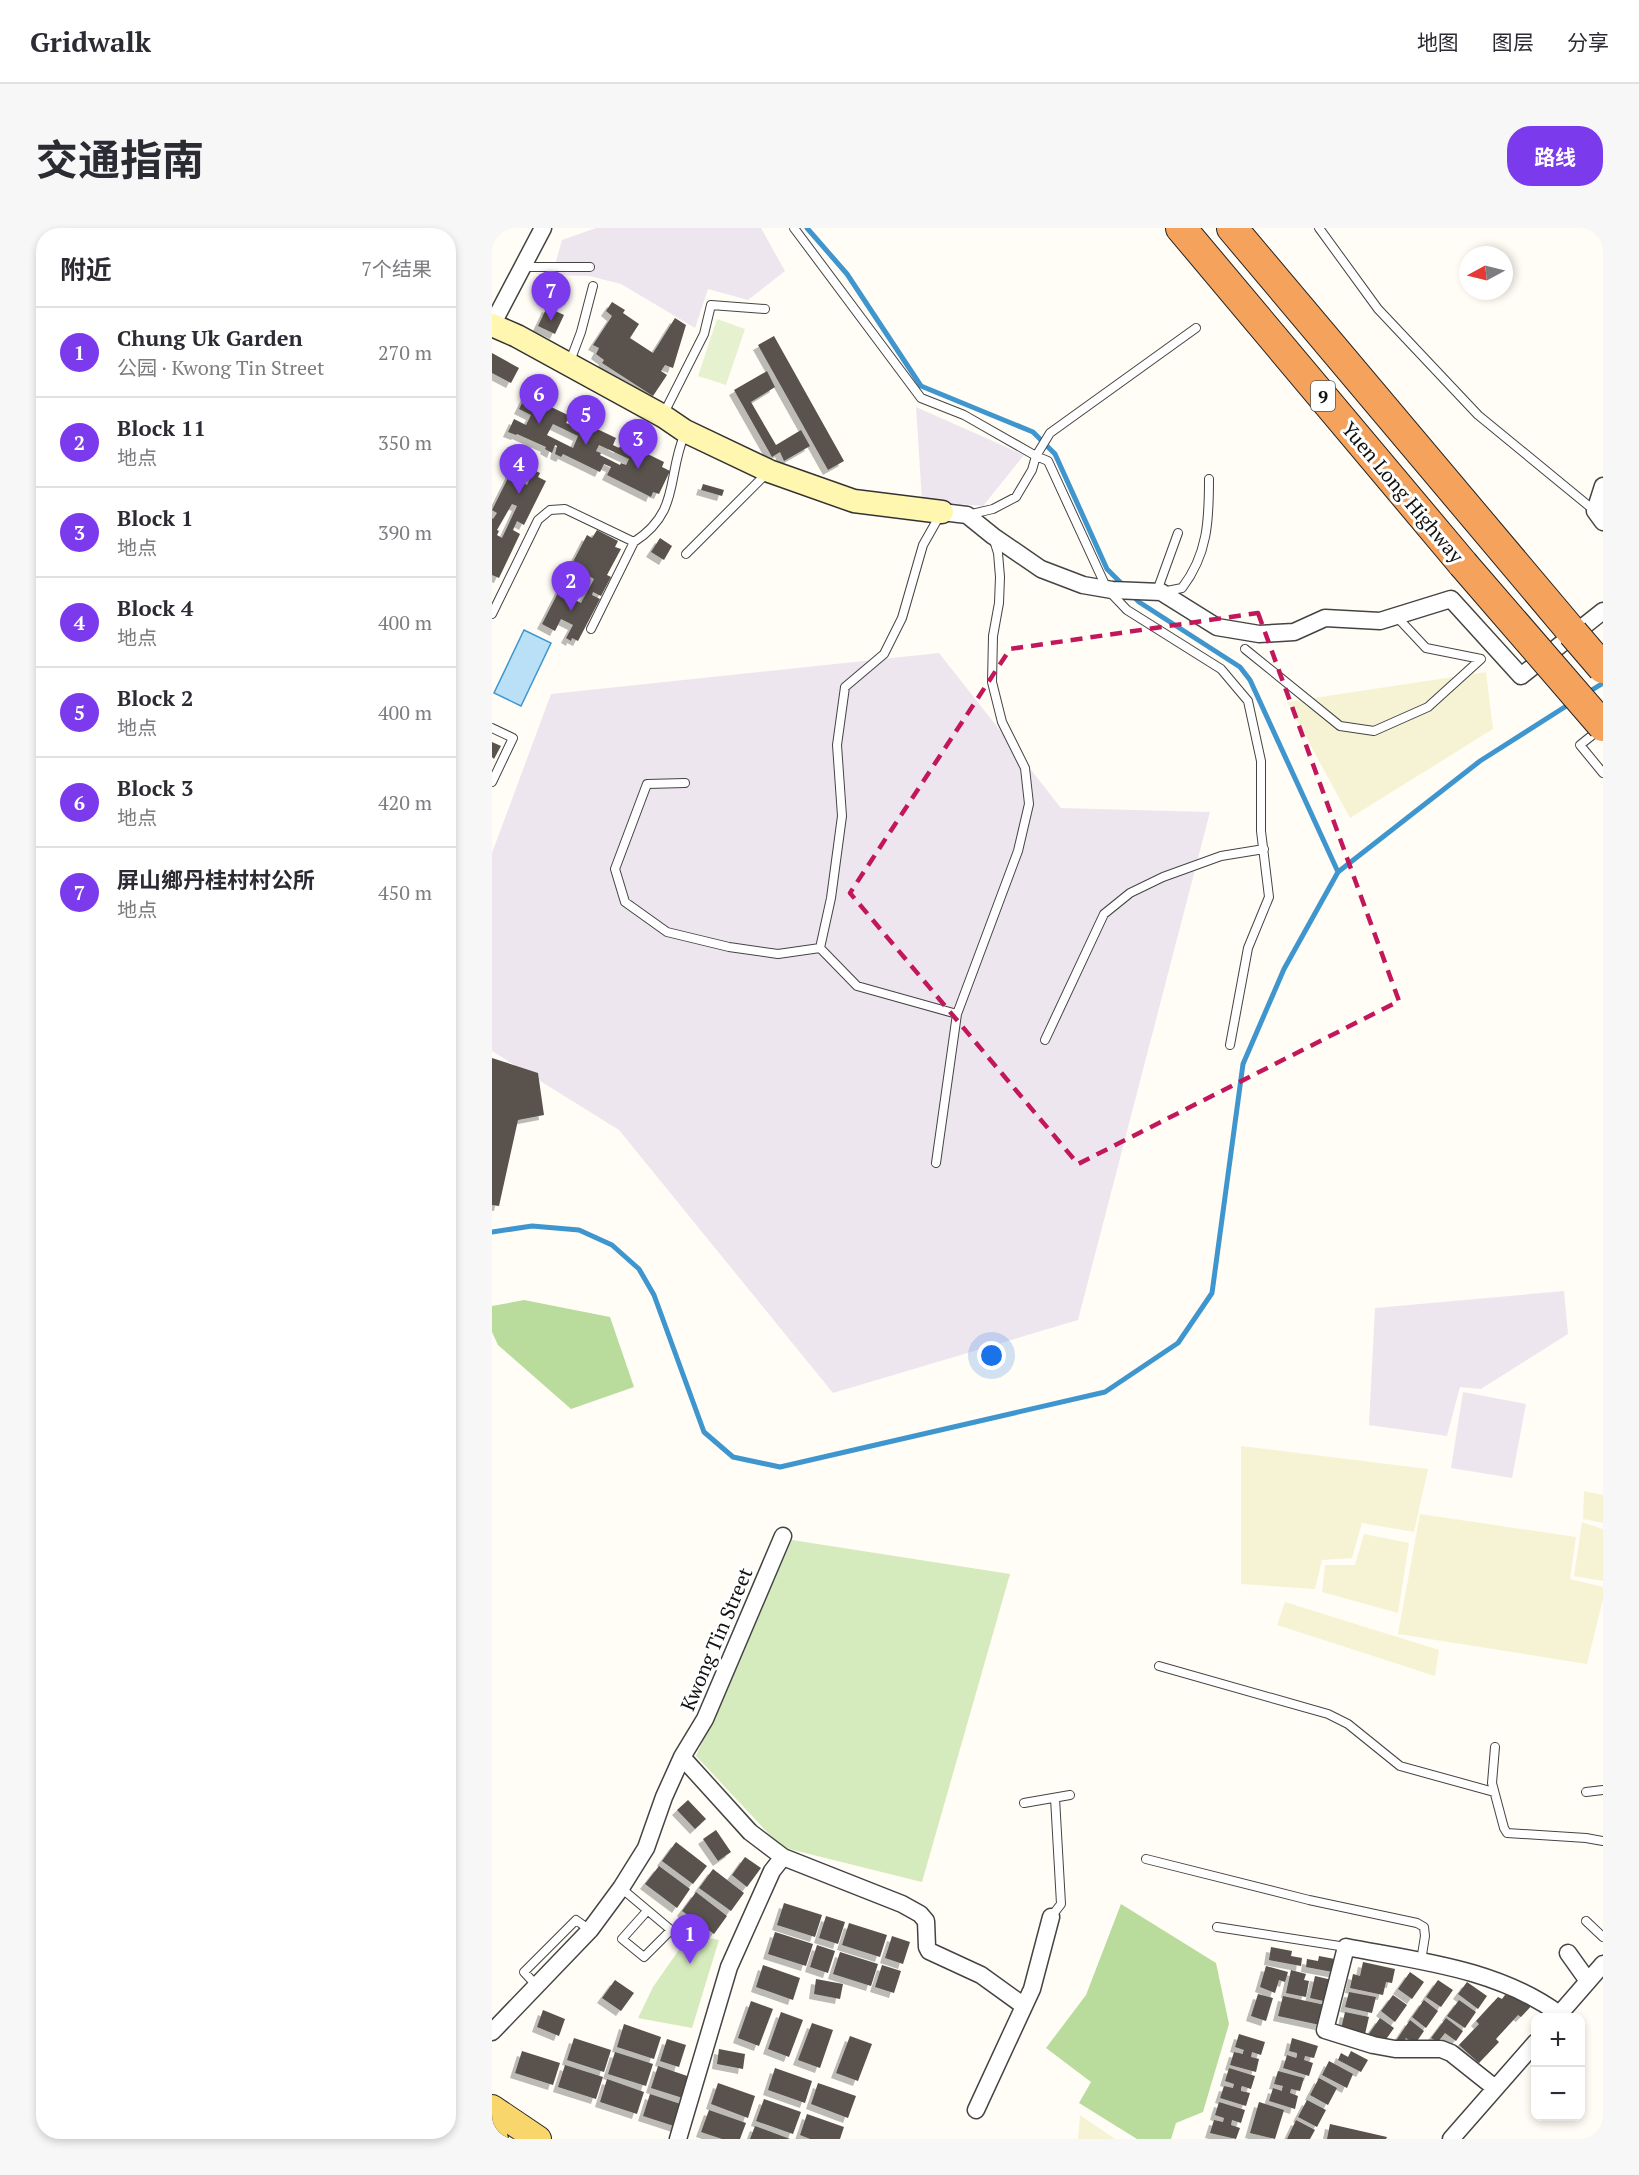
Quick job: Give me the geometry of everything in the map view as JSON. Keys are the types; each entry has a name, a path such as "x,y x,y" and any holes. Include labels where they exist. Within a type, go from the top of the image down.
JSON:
{"highway":[{"name":"Yuen Long Highway","path":"1181,228 1463,564 1603,726"},
{"name":"Yuen Long Highway","path":"1232,228 1603,668"},
{"path":"1573,633 1603,660"}],"main road":[{"path":"492,2108 538,2139"}],"street":[{"path":"543,228 492,325 518,336 686,431 769,471 854,501 967,515 1041,569 1083,585 1159,592 1217,627 1259,634 1294,632 1325,618 1380,621 1451,599 1521,676 1603,611"},
{"path":"1599,516 1603,486"},
{"name":"Kwong Tin Street","path":"492,2032 590,1930 621,1888 646,1848 664,1797 682,1757 705,1719 783,1536"},
{"path":"682,1757 750,1832 783,1857 902,1904 920,1914 926,1921 929,1951 981,1975 1024,2006"},
{"path":"678,2139 729,1967 772,1871 783,1857"},
{"path":"976,2110 1032,1989 1051,1917"},
{"path":"1495,2088 1451,2053 1441,2049 1395,2049 1373,2045 1325,2030 1346,1947 1457,1967 1539,1999 1555,2013"},
{"path":"1568,1953 1588,1981"},
{"path":"1561,2013 1603,1964"},
{"path":"1451,2139 1531,2048"}],"lane":[{"path":"794,228 921,398 964,415 1048,461 1109,589 1127,610 1221,669 1248,701 1261,761 1261,831 1269,897 1248,948 1230,1045"},
{"path":"1319,228 1378,309 1478,416 1599,516"},
{"path":"523,267 590,267"},
{"path":"569,364 581,332 592,286"},
{"path":"663,416 704,334 711,305 765,309"},
{"path":"967,515 993,509 1016,497 1050,433 1196,328"},
{"path":"591,629 634,542 649,532 661,518 669,501 677,451 686,431"},
{"path":"686,554 769,471"},
{"path":"1178,533 1159,592 1182,588 1194,573 1209,525 1209,479"},
{"path":"492,614 538,520 550,510 565,508 634,542"},
{"path":"820,948 831,898 842,816 837,745 844,687 884,654 902,618 923,545 942,512"},
{"path":"936,1163 957,1014 1018,851 1029,804 1025,768 1002,722 992,682 993,636 1000,577 998,553 993,536"},
{"path":"1245,649 1340,726 1374,730 1428,707 1481,659 1426,648 1396,616"},
{"path":"1603,726 1580,745 1603,773"},
{"path":"492,728 513,738 492,782"},
{"path":"685,783 646,784 615,869 625,902 667,932 729,947 778,954 820,948"},
{"path":"1045,1040 1104,914 1130,892 1163,878 1221,856 1264,849"},
{"path":"820,948 857,986 957,1014"},
{"path":"1159,1666 1328,1714 1365,1736 1400,1766 1494,1792"},
{"path":"1495,1747 1492,1783 1507,1833 1603,1841"},
{"path":"1586,1792 1603,1790"},
{"path":"1024,1803 1070,1795"},
{"path":"1051,1917 1061,1904 1055,1798"},
{"path":"1146,1859 1309,1900 1417,1923 1424,1928 1425,1936 1421,1961"},
{"path":"621,1888 648,1911 670,1930 644,1957 622,1939 648,1911"},
{"path":"1586,1921 1603,1938"},
{"path":"1217,1927 1346,1947"}],"highlighted area":[{"path":"1258,613 1399,1001 1078,1164 850,893 1010,649"}],"shaded area":[{"path":"596,228 761,228 785,271 748,300 708,289 695,328 621,284 589,276 552,275 562,240"},
{"path":"916,407 1024,455 983,506 922,501"},
{"path":"939,653 1061,808 1210,812 1078,1320 833,1393 619,1130 492,1051 492,853 551,694"},
{"path":"1486,672 1493,729 1350,818 1287,702"},
{"path":"1564,1291 1568,1334 1481,1389 1460,1387 1447,1436 1369,1425 1375,1308"},
{"path":"1463,1392 1526,1404 1512,1478 1451,1468"},
{"path":"1241,1446 1428,1469 1414,1532 1362,1523 1352,1558 1322,1560 1315,1589 1241,1584"},
{"path":"1584,1491 1603,1495 1603,1523 1583,1519"},
{"path":"1420,1514 1576,1537 1570,1579 1603,1587 1603,1599 1587,1664 1398,1634"},
{"path":"1582,1522 1603,1529 1603,1581 1574,1576"},
{"path":"1364,1534 1409,1543 1398,1613 1322,1592 1325,1565 1355,1565"},
{"path":"1285,1602 1439,1650 1435,1676 1277,1625"},
{"path":"1080,2115 1115,2139 1078,2139"}],"green space":[{"path":"717,319 745,329 726,385 698,376"},
{"path":"524,1300 610,1317 634,1387 571,1409 498,1345 492,1332 492,1306"},
{"path":"792,1540 1010,1574 922,1882 781,1847 696,1756"},
{"path":"1121,1904 1216,1963 1229,2024 1203,2112 1176,2123 1171,2139 1137,2139 1079,2103 1091,2082 1046,2048 1086,1995"},
{"path":"690,1934 719,1940 692,2028 638,2018 653,1987"}],"water":[{"path":"524,630 551,643 521,706 494,693"}],"building":[{"path":"612,302 625,310 623,313 639,324 630,338 653,353 675,318 686,325 673,368 665,365 661,371 667,375 653,396 602,363 604,360 596,354 599,348 593,345 612,316 606,311"},
{"path":"547,307 564,315 555,334 538,326"},
{"path":"774,336 844,461 828,470 758,345"},
{"path":"492,353 519,368 511,383 492,373"},
{"path":"767,371 775,387 751,402 776,445 801,430 810,446 784,461 780,452 772,457 734,390"},
{"path":"526,395 570,416 566,423 571,425 574,418 616,438 613,445 619,448 623,442 664,462 662,467 670,471 659,494 653,492 651,497 607,475 611,467 604,464 600,472 563,454 561,457 555,454 557,446 555,445 552,453 545,449 546,447 508,432 514,419 526,425 531,415 519,409","holes":["553,424 578,436 573,448 547,435","599,445 629,459 626,465 621,463 620,465 600,455 601,453 596,451"]},
{"path":"520,463 527,467 522,482 527,485 534,470 540,473 538,477 546,481 524,525 517,521 513,530 520,534 499,578 492,575 492,518 497,513 492,510 515,464 518,466","holes":["512,504 517,506 502,538 497,535 499,531 497,530"]},
{"path":"703,484 724,490 722,496 701,490"},
{"path":"597,530 618,541 615,547 621,549 607,575 611,577 601,596 593,592 592,595 600,599 578,641 572,638 571,641 566,638 573,625 561,619 555,631 542,624 564,581 571,583 572,581 565,577 587,535 592,538","holes":["584,573 594,579 581,603 571,598"]},
{"path":"660,538 672,546 664,560 651,552"},
{"path":"492,742 501,746 494,759 492,757"},
{"path":"492,1058 538,1073 544,1115 518,1120 499,1206 492,1205"},
{"path":"688,1800 706,1819 695,1829 677,1810"},
{"path":"716,1830 731,1852 718,1861 703,1839"},
{"path":"676,1842 707,1866 693,1884 662,1861"},
{"path":"745,1857 761,1868 747,1887 732,1875"},
{"path":"659,1866 690,1889 677,1908 645,1884"},
{"path":"713,1869 744,1893 731,1911 699,1888"},
{"path":"696,1892 727,1916 714,1934 682,1911"},
{"path":"784,1903 822,1915 815,1937 777,1925"},
{"path":"826,1916 845,1922 838,1944 819,1938"},
{"path":"849,1923 887,1935 880,1957 842,1945"},
{"path":"775,1932 813,1944 806,1966 768,1954"},
{"path":"892,1936 910,1942 903,1964 885,1958"},
{"path":"817,1945 835,1951 828,1973 810,1967"},
{"path":"1271,1947 1292,1951 1291,1956 1302,1958 1301,1966 1269,1960"},
{"path":"840,1952 878,1964 871,1986 833,1974"},
{"path":"1319,1956 1340,1960 1338,1973 1306,1967 1307,1959 1318,1961"},
{"path":"1363,1962 1395,1969 1392,1983 1386,1982 1383,1995 1350,1988 1353,1974 1360,1976"},
{"path":"763,1965 800,1978 793,2000 756,1987"},
{"path":"882,1965 901,1971 894,1993 875,1987"},
{"path":"1266,1966 1288,1972 1285,1982 1279,1980 1275,1993 1260,1987"},
{"path":"1291,1970 1306,1974 1304,1980 1309,1981 1306,1997 1286,1993"},
{"path":"1410,1972 1424,1982 1412,1999 1398,1989"},
{"path":"1315,1976 1332,1980 1328,2002 1310,1998"},
{"path":"816,1979 843,1984 840,1999 814,1994"},
{"path":"615,1980 634,1993 621,2011 602,1998"},
{"path":"1438,1980 1453,1990 1441,2007 1426,1997"},
{"path":"1467,1982 1487,1996 1478,2009 1458,1994"},
{"path":"1349,1992 1376,1997 1372,2013 1345,2007"},
{"path":"1258,1994 1273,1998 1266,2021 1251,2016"},
{"path":"1393,1995 1407,2005 1395,2022 1381,2011"},
{"path":"1505,1995 1537,2000 1521,2017 1518,2015 1496,2039 1499,2042 1479,2063 1459,2045 1479,2024 1476,2021 1498,1997 1502,1999"},
{"path":"1283,1996 1325,2005 1320,2025 1278,2016"},
{"path":"1424,2000 1438,2011 1426,2028 1412,2017"},
{"path":"1459,2000 1476,2012 1465,2028 1447,2016"},
{"path":"751,2001 773,2009 759,2046 738,2038"},
{"path":"543,2010 565,2019 559,2036 537,2027"},
{"path":"781,2012 803,2020 789,2057 768,2049"},
{"path":"1345,2012 1369,2017 1365,2034 1341,2029"},
{"path":"1380,2018 1394,2028 1382,2045 1368,2035"},
{"path":"1446,2018 1463,2031 1456,2041 1445,2033 1438,2042 1431,2038"},
{"path":"1410,2020 1424,2031 1415,2044 1406,2038 1401,2046 1395,2042"},
{"path":"812,2023 833,2030 820,2068 798,2060"},
{"path":"624,2024 661,2037 654,2059 617,2047"},
{"path":"1239,2034 1265,2042 1261,2055 1252,2052 1251,2057 1259,2059 1256,2072 1230,2065 1234,2052 1243,2054 1244,2050 1235,2047"},
{"path":"850,2036 872,2044 858,2081 836,2073"},
{"path":"574,2038 611,2050 604,2072 567,2060"},
{"path":"1292,2038 1318,2046 1314,2058 1305,2056 1304,2060 1313,2063 1309,2076 1283,2068 1287,2055 1296,2058 1297,2056 1297,2053 1289,2051"},
{"path":"667,2039 686,2045 679,2067 660,2061"},
{"path":"719,2049 745,2054 743,2069 717,2064"},
{"path":"522,2051 560,2063 553,2085 515,2073"},
{"path":"1351,2051 1368,2060 1361,2072 1338,2060 1341,2053 1348,2057"},
{"path":"615,2052 653,2064 646,2086 608,2074"},
{"path":"1329,2061 1353,2074 1347,2088 1322,2075"},
{"path":"565,2065 603,2077 596,2099 558,2087"},
{"path":"658,2066 696,2079 689,2100 651,2088"},
{"path":"775,2068 812,2081 805,2103 768,2090"},
{"path":"1229,2068 1255,2076 1251,2089 1242,2086 1241,2088 1241,2091 1250,2093 1246,2106 1220,2098 1224,2086 1233,2088 1234,2084 1225,2081"},
{"path":"1278,2071 1304,2078 1300,2091 1291,2089 1290,2093 1298,2096 1295,2109 1269,2101 1273,2088 1282,2091 1283,2086 1274,2084"},
{"path":"1319,2078 1337,2088 1328,2105 1310,2095"},
{"path":"607,2079 644,2092 637,2114 600,2102"},
{"path":"718,2083 755,2096 748,2118 711,2104"},
{"path":"818,2083 856,2096 848,2118 811,2104"},
{"path":"650,2094 687,2106 680,2128 643,2116"},
{"path":"764,2099 801,2112 793,2134 756,2121"},
{"path":"1307,2100 1326,2110 1317,2127 1298,2117"},
{"path":"1219,2102 1245,2110 1241,2123 1232,2120 1231,2125 1240,2128 1236,2139 1210,2133 1214,2120 1223,2122 1224,2118 1215,2115"},
{"path":"1259,2102 1284,2110 1275,2139 1250,2133"},
{"path":"709,2110 746,2123 740,2139 722,2139 701,2132"},
{"path":"807,2114 844,2127 840,2139 810,2139 800,2135"},
{"path":"1296,2120 1315,2130 1310,2139 1287,2139"},
{"path":"1330,2124 1387,2137 1386,2139 1327,2139"},
{"path":"755,2126 790,2139 750,2139"}],"waterway":[{"path":"807,228 847,274 921,386 1033,432 1055,454 1107,569 1123,585"},
{"path":"1131,594 1139,602 1240,667 1250,680 1338,872"},
{"path":"1587,693 1603,683"},
{"path":"492,1232 532,1226 579,1230 612,1245 639,1269 654,1295 704,1432 733,1457 780,1467 1105,1392 1178,1343 1212,1293 1243,1064 1284,969 1338,872 1480,761 1571,703"}],"place":[{"name":"屏山鄉丹桂村村公所","path":"551,321"},
{"name":"Block 3","path":"539,424"},
{"name":"Block 2","path":"586,445"},
{"name":"Block 1","path":"638,469"},
{"name":"Block 4","path":"519,494"},
{"name":"Block 11","path":"571,611"},
{"name":"Chung Uk Garden","path":"690,1964"}]}
